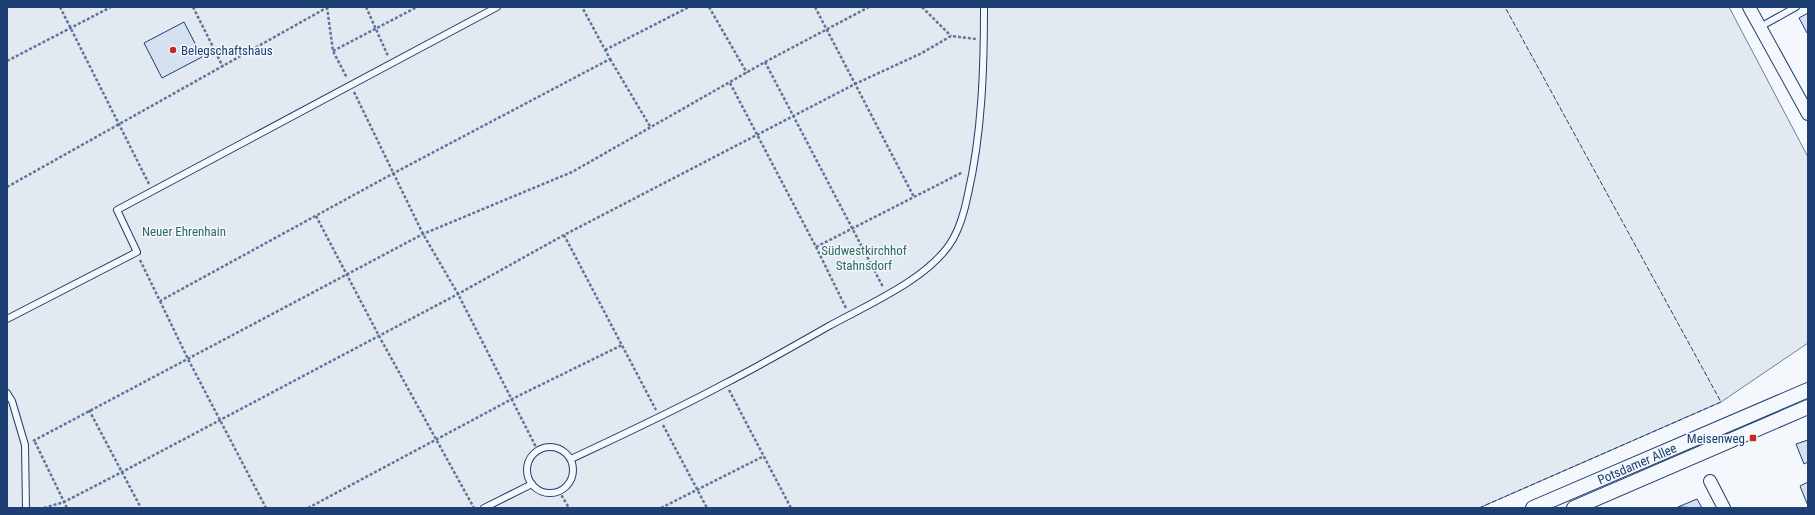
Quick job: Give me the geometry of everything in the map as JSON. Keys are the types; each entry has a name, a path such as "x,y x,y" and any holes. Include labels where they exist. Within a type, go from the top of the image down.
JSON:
{"street":[{"path":"1749,7 1807,109"},
{"name":"Potsdamer Allee","path":"1532,508 1808,390"},
{"name":"Potsdamer Allee","path":"1574,508 1808,407"},
{"path":"1710,481 1724,508"}],"lane":[{"path":"7,319 137,252 117,210 497,7"},
{"path":"571,459 725,384 886,295 919,275 937,258 953,239 964,211 975,166 984,40 984,7"},
{"path":"1760,27 1796,7"},
{"path":"7,393 12,401 25,445 26,508"},
{"path":"552,447 566,453 571,459 573,474 570,481 559,491 552,493 545,492 532,484 527,470 529,462 538,451 552,447"},
{"path":"484,508 532,484"}],"path":[{"path":"60,7 153,191"},
{"path":"7,61 111,7"},
{"path":"193,7 223,67"},
{"path":"7,186 223,67 327,7 333,51 423,234 458,294 538,451"},
{"path":"366,7 392,64"},
{"path":"333,51 417,7"},
{"path":"582,7 610,59 651,128"},
{"path":"605,50 689,7"},
{"path":"709,7 747,73"},
{"path":"815,7 914,197"},
{"path":"25,445 423,234 572,172 765,62 869,7"},
{"path":"922,7 951,36"},
{"path":"44,508 64,502 122,472 458,294 564,235 855,84 922,53 951,36 984,40"},
{"path":"160,301 394,173 610,59"},
{"path":"765,62 792,117 886,295"},
{"path":"730,83 816,247 849,315"},
{"path":"816,247 975,166"},
{"path":"316,216 346,276 474,508"},
{"path":"564,235 707,508"},
{"path":"137,252 188,359 266,508"},
{"path":"308,508 512,399 622,344"},
{"path":"725,384 791,508"},
{"path":"89,410 141,508"},
{"path":"30,434 67,508"},
{"path":"661,508 764,456"},
{"path":"559,491 569,508"}],"green space":[{"name":"Südwestkirchhof Stahnsdorf","path":"7,7 1729,7 1808,157 1808,343 1721,402 1479,508 7,508"}],"building":[{"path":"1808,13 1808,32 1807,33 1799,18"},
{"name":"Belegschaftshaus","path":"184,22 202,57 162,78 144,43"},
{"path":"1808,440 1808,462 1804,464 1796,444"},
{"path":"1808,482 1808,506 1800,486"},
{"path":"1697,499 1702,508 1678,507"}],"fence":[{"path":"1479,508 1721,402 1505,7"}],"place":[{"name":"Belegschaftshaus","path":"173,50"},
{"name":"Meisenweg","path":"1753,438"}],"park label":[{"name":"Neuer Ehrenhain","path":"184,231"}]}
